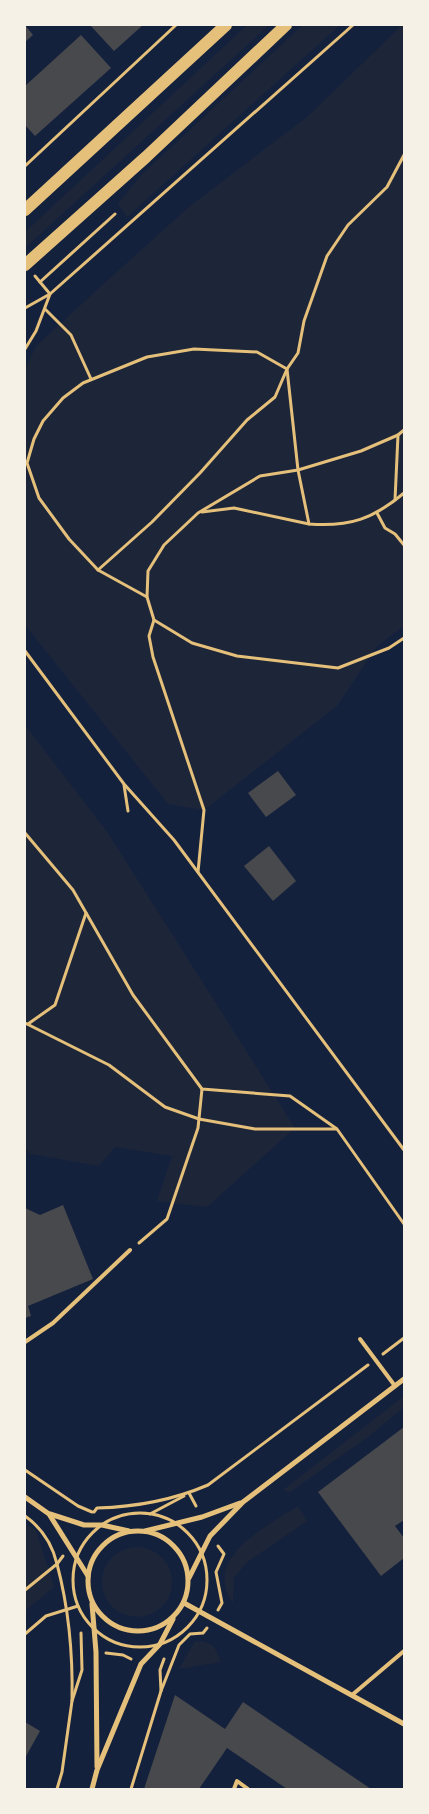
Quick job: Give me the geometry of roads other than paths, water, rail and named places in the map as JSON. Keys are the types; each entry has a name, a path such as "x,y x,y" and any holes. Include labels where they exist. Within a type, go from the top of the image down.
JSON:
{"main road":[{"path":"25,210 226,25"},
{"path":"28,268 286,25"}],"street":[{"path":"92,1789 97,1770 141,1664 160,1644 173,1618 184,1603 189,1579 210,1536 243,1502 404,1379"},
{"path":"25,1497 49,1514 84,1525 102,1525 130,1532"},
{"path":"97,1770 94,1629 92,1602 88,1589 88,1576 92,1560 101,1546 114,1536 202,1517 243,1502"},
{"path":"49,1514 71,1545 88,1576"},
{"path":"144,1531 155,1534 175,1547 187,1567 189,1579"},
{"path":"92,1602 104,1618 121,1629 134,1632 148,1631 161,1626 173,1618"},
{"path":"184,1603 404,1724"}],"lane":[{"path":"25,1342 53,1323 130,1250"},
{"path":"360,1340 395,1386"},
{"path":"352,1695 404,1651"},
{"path":"234,1789 237,1781 248,1789"}]}
